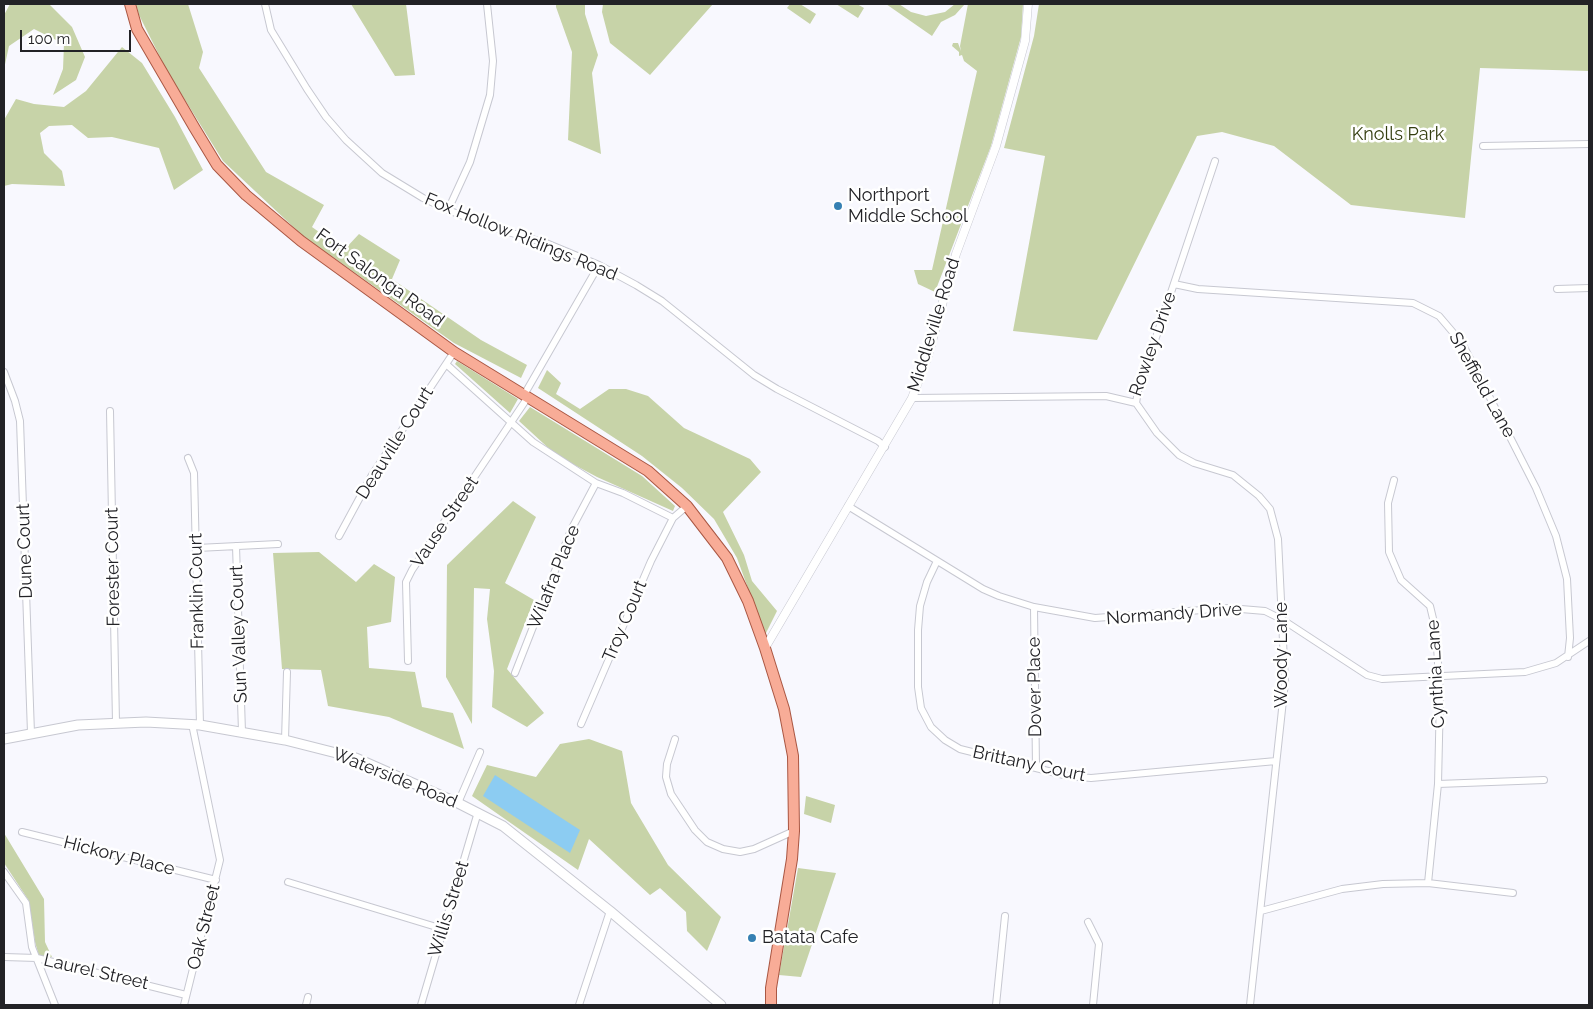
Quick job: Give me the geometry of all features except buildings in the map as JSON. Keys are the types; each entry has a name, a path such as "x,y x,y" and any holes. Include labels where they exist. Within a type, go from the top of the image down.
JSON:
{"main road":[{"name":"Fort Salonga Road","path":"130,4 137,29 217,165 246,195 301,241 454,352 648,470 686,506 727,558 748,601 765,648 790,734 793,756 794,831 770,1005"},
{"name":"Waterside Road","path":"4,739 78,725 146,722 196,725 242,732 285,740 356,758 478,812 503,826 610,911 720,1005"}],"street":[{"name":"Fox Hollow Ridings Road","path":"265,4 271,30 326,118 363,157 382,173 423,198 448,210 491,227 546,243 599,265 662,301 754,375 885,446"},
{"path":"448,210 470,162 490,95 493,61 487,4"},
{"name":"Middleville Road","path":"765,648 912,398 928,356 956,254 996,146 1025,41 1028,4"},
{"path":"1483,146 1589,144"},
{"name":"Rowley Drive","path":"912,398 1106,396 1136,403 1138,391 1215,161"},
{"name":"Vause Street","path":"408,660 406,582 412,570 512,423 599,265"},
{"name":"Sheffield Lane","path":"1174,284 1198,289 1413,303 1440,316 1462,343 1536,488 1556,536 1567,579 1570,613 1568,657"},
{"path":"1557,289 1589,288"},
{"name":"Deauville Court","path":"339,536 372,474 454,352"},
{"path":"446,364 533,442 596,483 623,493 673,518 686,506"},
{"name":"Dune Court","path":"4,372 15,401 20,422 31,733"},
{"name":"Woody Lane","path":"1136,403 1157,433 1179,455 1194,463 1233,475 1247,485 1270,509 1275,523 1281,558 1285,682 1250,1005"},
{"name":"Forester Court","path":"110,411 116,723"},
{"name":"Franklin Court","path":"188,458 194,473 197,548 196,725 219,848"},
{"name":"Cynthia Lane","path":"1394,480 1388,503 1390,552 1401,580 1430,606 1436,630 1439,677 1438,784 1428,883"},
{"name":"Wilafra Place","path":"515,673 571,530 596,483"},
{"name":"Normandy Drive","path":"848,506 983,589 1034,607 1095,618 1247,608 1264,611 1283,620 1368,675 1397,680 1525,672 1556,663 1568,657 1589,641"},
{"name":"Troy Court","path":"581,724 651,561 673,518"},
{"path":"236,546 278,544"},
{"name":"Sun Valley Court","path":"197,548 236,546 242,732"},
{"name":"Brittany Court","path":"937,561 926,582 918,622 918,687 921,708 931,727 945,740 960,749 1068,776 1090,778 1276,761"},
{"name":"Dover Place","path":"1034,607 1036,768"},
{"path":"285,740 287,672"},
{"path":"675,739 667,770 671,794 695,830 707,842 723,849 740,852 794,831"},
{"path":"458,803 480,752"},
{"path":"1438,784 1544,780"},
{"name":"Willis Street","path":"421,1005 478,812"},
{"name":"Hickory Place","path":"22,832 216,880"},
{"name":"Oak Street","path":"184,1005 216,880 220,860 219,848"},
{"path":"4,872 26,903 32,947 55,1005"},
{"path":"288,882 443,929"},
{"path":"1261,911 1321,893 1362,885 1428,883 1513,893"},
{"path":"579,1005 610,911"},
{"path":"996,1005 1005,916"},
{"path":"1088,922 1099,944 1093,1005"},
{"name":"Laurel Street","path":"4,957 37,958 186,995"},
{"path":"306,1005 308,997"}],"green space":[{"path":"10,4 49,4 72,27 85,57 76,80 53,95 63,69 64,44 34,29 9,46 4,69 4,15"},
{"path":"136,4 188,4 203,52 199,68 266,172 324,205 312,227 344,250 359,234 400,260 392,279 481,340 527,365 521,378 454,343 303,236 223,161 167,71 139,15"},
{"path":"351,4 406,4 415,75 395,76"},
{"path":"556,4 585,4 585,14 598,55 592,73 601,154 568,140 572,52"},
{"path":"603,4 713,4 650,75 610,43 602,12"},
{"path":"790,4 800,4 816,14 810,24 787,8"},
{"path":"836,4 857,4 864,8 858,18"},
{"path":"886,4 899,4 911,12 926,16 945,12 955,4 965,4 955,15 941,22 932,36"},
{"path":"968,4 1023,4 1021,37 991,146 935,292 918,284 914,270 932,270 977,71 964,61 962,55 959,56 959,52 952,46 953,43 958,43 961,51 960,46"},
{"name":"Knolls Park","path":"1039,4 1589,4 1589,71 1480,68 1465,218 1351,205 1274,146 1222,132 1197,136 1097,340 1013,331 1045,156 1004,148 1034,36"},
{"path":"122,47 142,63 175,117 203,170 174,190 159,148 112,137 88,138 72,125 49,126 40,133 44,153 62,171 65,186 12,184 4,186 4,120 16,99 34,104 64,107 86,91"},
{"path":"457,361 518,399 510,413 455,364"},
{"path":"547,370 561,383 556,394 580,409 609,389 626,389 648,396 684,428 750,459 761,472 723,512 744,555 752,581 777,611 765,635 737,558 714,519 682,488 642,456 538,388"},
{"path":"530,407 642,476 675,506 673,511 597,477 556,455 519,421"},
{"path":"513,501 536,517 505,583 534,600 507,669 544,713 527,727 492,707 494,671 487,619 490,589 474,588 472,724 446,677 447,565"},
{"path":"319,552 356,582 374,564 395,577 391,622 367,627 369,668 415,672 422,707 453,713 464,749 389,717 328,706 321,670 282,669 273,553"},
{"path":"589,739 622,751 631,803 668,865 721,917 707,951 687,931 686,912 660,888 650,895 589,839 578,870 472,796 487,765 536,777 560,744"},
{"path":"806,796 835,805 831,823 804,814"},
{"path":"4,833 44,899 45,942 52,957 39,956 29,901 4,863"},
{"path":"798,868 836,873 801,977 779,975"}],"water":[{"path":"495,775 580,830 570,853 483,796"}],"place":[{"name":"Northport Middle School","path":"838,206"},
{"name":"Batata Cafe","path":"752,938"}]}
